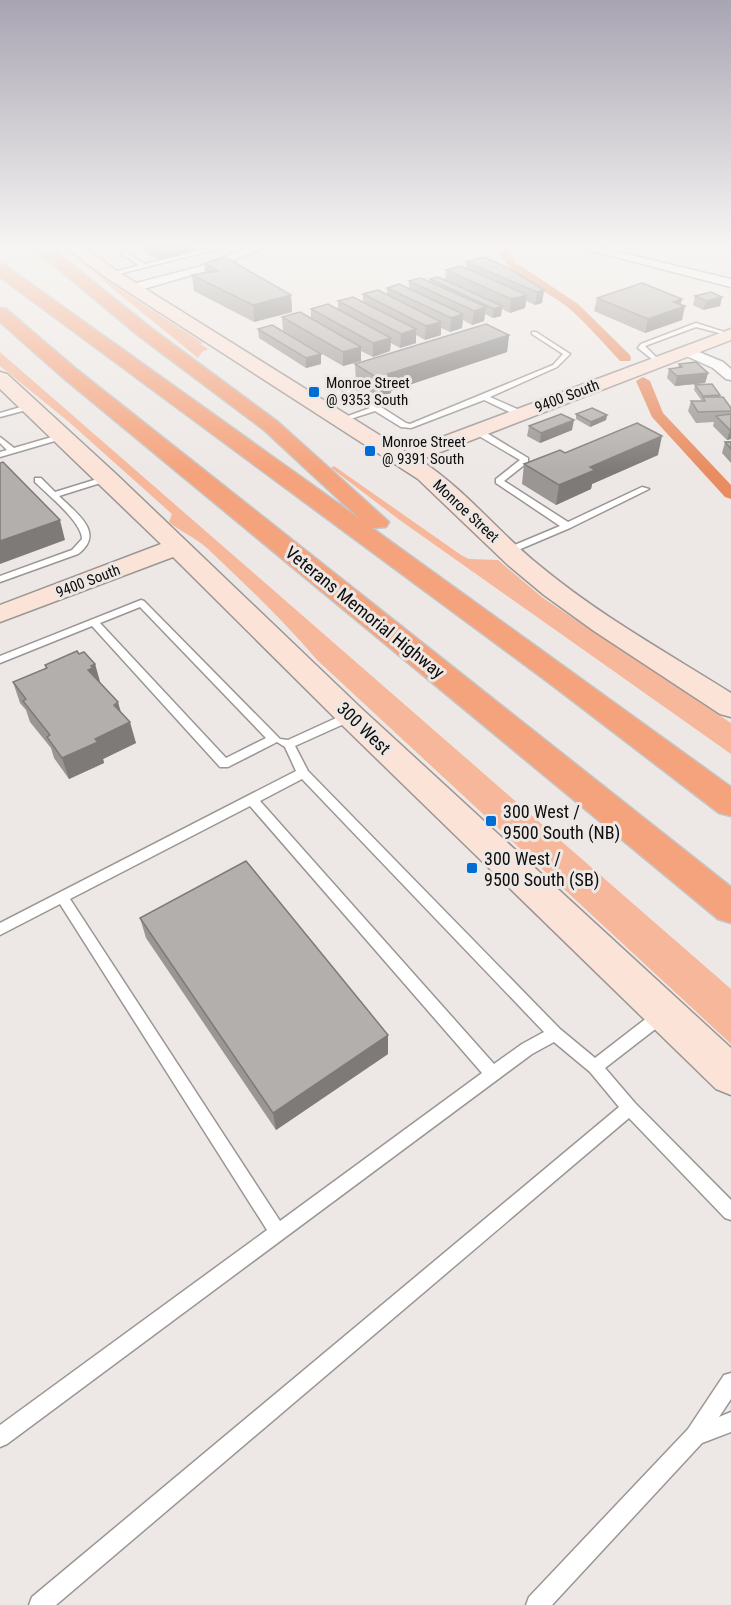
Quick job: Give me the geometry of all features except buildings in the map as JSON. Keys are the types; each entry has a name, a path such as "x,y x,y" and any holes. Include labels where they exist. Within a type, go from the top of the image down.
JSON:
{"highway":[{"name":"Veterans Memorial Highway","path":"10,322 68,372 731,908"},
{"path":"71,322 562,678 731,804"},
{"path":"78,322 97,341"},
{"path":"133,322 271,426 431,571 562,678"},
{"path":"0,327 68,372"}],"street":[{"name":"Monroe Street","path":"186,322 426,474 454,497 508,551 574,604 731,707"},
{"name":"9400 South","path":"403,459 730,334"},
{"path":"687,351 718,365 731,376"},
{"name":"300 West","path":"3,385 31,406 63,436 351,716 731,1075"},
{"name":"9400 South","path":"0,615 176,547"}],"lane":[{"path":"658,362 641,348 643,345 696,325 730,334"},
{"path":"336,382 404,425 411,426 555,366 567,354 534,333"},
{"path":"484,397 521,414"},
{"path":"0,415 31,406"},
{"path":"341,420 376,408"},
{"path":"477,431 525,460 499,481 567,526"},
{"path":"0,455 63,436"},
{"path":"0,439 13,451"},
{"path":"53,495 107,478"},
{"path":"0,579 83,547 86,534 84,528 38,480"},
{"path":"508,551 645,489"},
{"path":"0,660 141,603 274,739 289,744 351,716"},
{"path":"94,622 224,764 274,739"},
{"path":"289,744 303,773 555,1034 595,1067 630,1108 731,1212"},
{"path":"0,929 303,773"},
{"path":"251,799 493,1074"},
{"path":"62,897 278,1233"},
{"path":"595,1067 665,1012"},
{"path":"0,1437 527,1049 555,1034"},
{"path":"40,1605 630,1108"},
{"path":"537,1605 695,1436 731,1382"},
{"path":"695,1436 731,1422"}],"shaded area":[{"path":"154,322 170,322 203,343 200,344 208,349 198,358"},
{"path":"0,352 731,989 731,1044 317,660 277,616 207,548 169,522 172,514 69,422 0,366"},
{"path":"334,466 461,555 469,559 498,560 543,598 731,723 731,754 401,521 331,468"}],"waterway":[{"path":"590,322 625,358"},
{"path":"643,381 657,414 731,494"}],"place":[{"name":"Monroe Street @ 9353 South","path":"314,392"},
{"name":"Monroe Street @ 9391 South","path":"370,451"},
{"name":"300 West / 9500 South (NB)","path":"491,821"},
{"name":"300 West / 9500 South (SB)","path":"472,868"}]}
